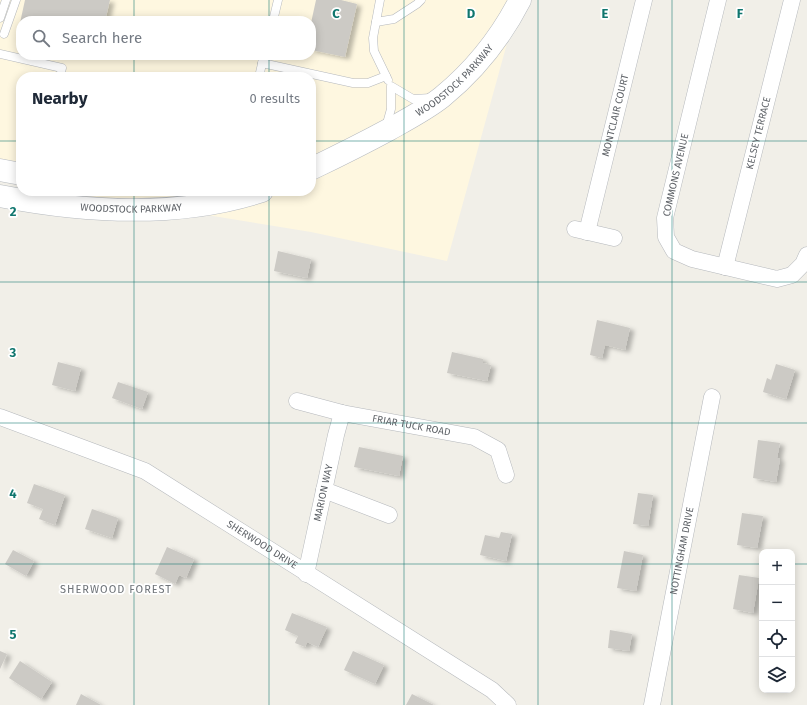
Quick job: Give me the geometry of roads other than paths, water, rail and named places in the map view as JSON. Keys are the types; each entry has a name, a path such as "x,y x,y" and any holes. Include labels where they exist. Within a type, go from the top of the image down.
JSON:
{"main road":[{"name":"WOODSTOCK PARKWAY","path":"316,166 408,119 441,97 468,73 491,47 509,22 520,0"},
{"name":"WOODSTOCK PARKWAY","path":"316,155 377,136"},
{"path":"0,170 16,173"},
{"name":"WOODSTOCK PARKWAY","path":"0,196 103,209 174,208 211,204 247,196"}],"street":[{"name":"MONTCLAIR COURT","path":"614,238 581,230 644,0"},
{"name":"COMMONS AVENUE","path":"718,0 665,218 666,237 674,251 692,259 777,279 792,275 803,264 807,255"},
{"name":"KELSEY TERRACE","path":"726,267 792,0"},
{"name":"NOTTINGHAM DRIVE","path":"652,705 712,397"},
{"name":"FRIAR TUCK ROAD","path":"297,401 342,413 474,437 498,450 506,475"},
{"name":"MARION WAY","path":"306,574 342,413"},
{"name":"SHERWOOD DRIVE","path":"0,417 145,471 492,690 508,705"},
{"path":"324,490 389,515"}],"lane":[{"path":"0,18 6,0"},
{"path":"4,34 16,0"},
{"path":"274,16 278,0"},
{"path":"377,136 391,109 391,86 374,51 373,38 380,0"},
{"path":"376,22 394,19 417,4 420,0"},
{"path":"0,54 16,58"},
{"path":"27,60 62,68 61,72"},
{"path":"260,72 263,60"},
{"path":"267,60 312,72"},
{"path":"316,73 353,83 368,83 386,76"},
{"path":"391,86 413,99 441,97"}],"district":[{"name":"SHERWOOD FOREST","path":"116,589"}]}
